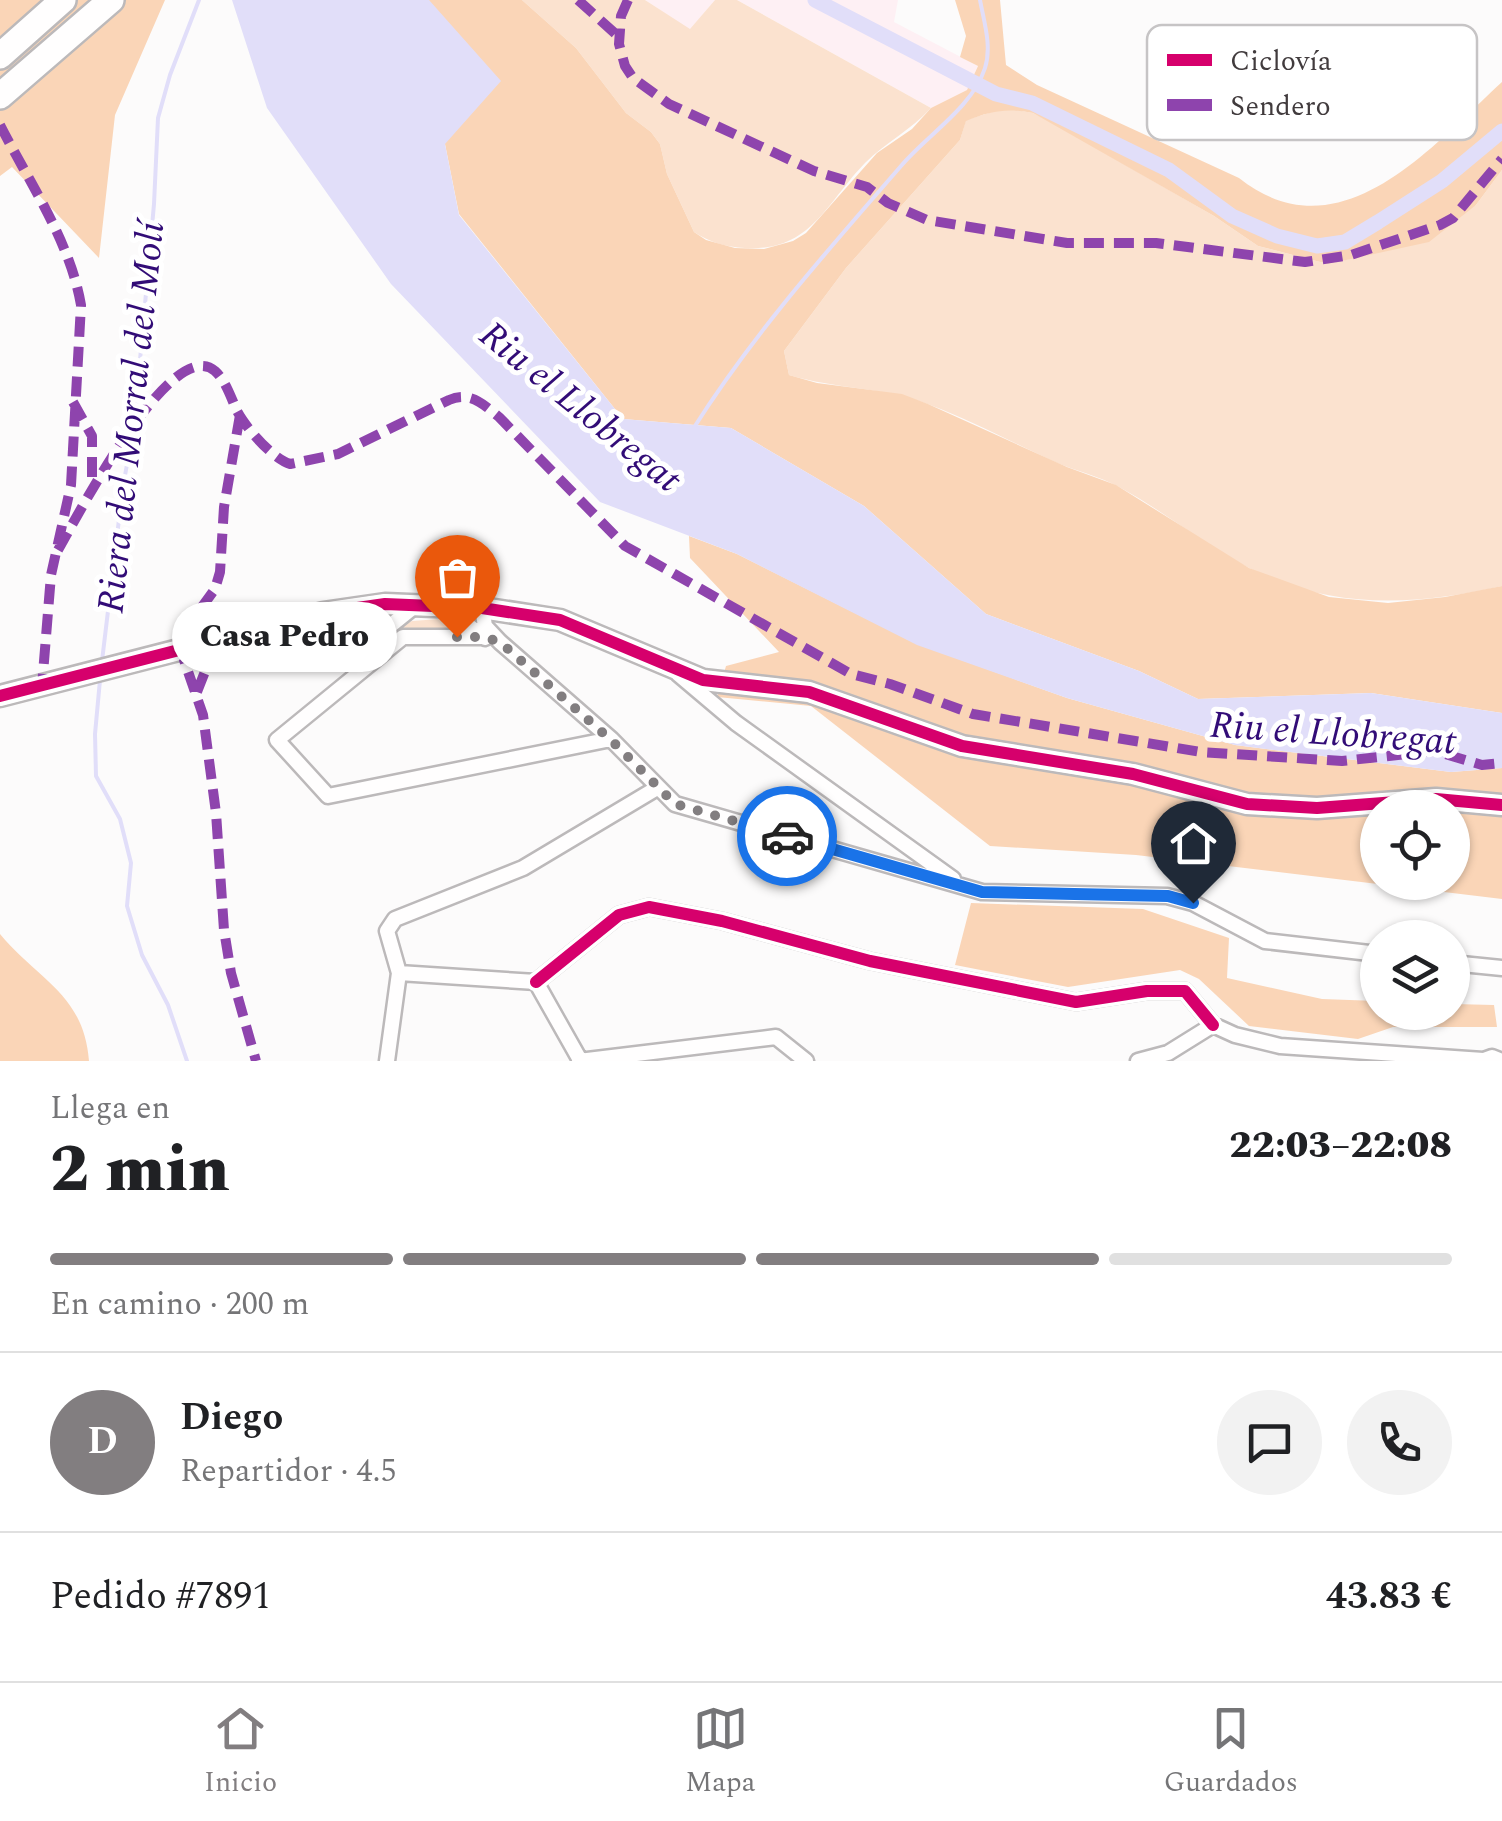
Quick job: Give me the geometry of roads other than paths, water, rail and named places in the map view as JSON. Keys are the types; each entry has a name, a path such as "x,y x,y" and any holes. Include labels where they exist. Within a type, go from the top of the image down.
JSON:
{"highway":[{"path":"0,56 63,0"},
{"path":"0,96 110,0"}],"street":[{"path":"383,650 390,626 417,604"},
{"path":"442,605 484,637"},
{"path":"0,696 355,607 442,605 560,620 674,670 730,685 809,692 962,746 1133,774 1247,804 1317,808 1436,799 1502,806"},
{"path":"355,607 383,631 383,650"},
{"path":"482,608 485,626 500,642 611,740 675,804 982,892 1168,896 1193,903 1265,941 1360,952"},
{"path":"500,642 484,637 403,637 277,740 328,796 611,740"},
{"path":"674,670 736,723 962,885"},
{"path":"387,1061 399,974 387,931 395,919 523,868 657,788"},
{"path":"399,974 536,982 619,915 649,907 722,921 870,960 1076,1002 1147,991 1185,991 1213,1025 1280,1046 1482,1060 1492,1057 1502,1061"},
{"path":"1470,965 1502,968"},
{"path":"536,982 580,1060 776,1037 806,1061"},
{"path":"1138,1061 1168,1052 1213,1025"}],"water":[{"name":"Riu el Llobregat","path":"232,0 429,0 501,81 445,144 459,215 623,419 731,428 864,506 986,614 1139,671 1198,699 1371,693 1502,713 1502,768 1451,772 1235,745 1067,698 917,645 737,554 600,502 391,284 267,108"}],"waterway":[{"name":"Riera del Morral del Molí","path":"102,661 134,427 158,118 199,0"},
{"path":"815,0 996,94 1032,103 1169,170 1232,216 1277,236 1317,246 1345,242 1378,222 1442,181 1502,131"},
{"path":"693,429 766,326 819,261 901,166 970,96 985,68 988,51 980,0"},
{"name":"Riera del Morral del Molí","path":"100,680 96,776 120,819 131,863 127,906 142,955 168,1005 187,1061"}],"place":[{"name":"Casa Pedro","path":"457,637"}]}
